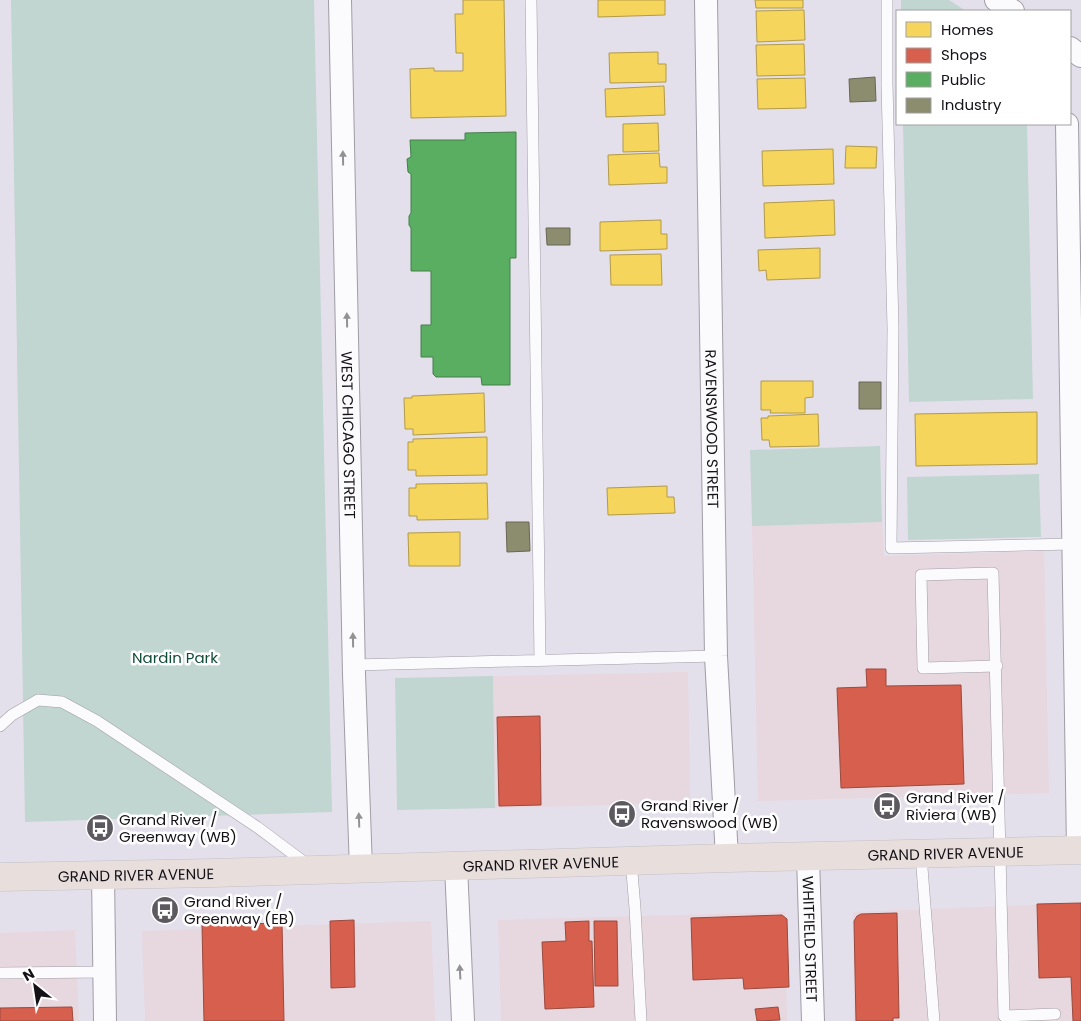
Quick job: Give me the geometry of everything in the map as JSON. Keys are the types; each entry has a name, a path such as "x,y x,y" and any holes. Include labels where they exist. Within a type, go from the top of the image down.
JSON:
{"main road":[{"name":"GRAND RIVER AVENUE","path":"0,877 1079,850"}],"street":[{"name":"WEST CHICAGO STREET","path":"340,0 354,665 361,869"},
{"name":"RAVENSWOOD STREET","path":"706,0 716,656 727,858"},
{"path":"996,0 1012,10"},
{"path":"1067,125 1075,274 1073,544 1078,640 1079,850"},
{"name":"WHITFIELD STREET","path":"808,857 814,1021"},
{"path":"456,866 462,1021"},
{"path":"103,875 105,1021"}],"lane":[{"path":"531,0 540,660"},
{"path":"887,0 887,84 893,328 891,548 1073,544"},
{"path":"997,666 923,668 921,575 993,573 997,666 999,852 1004,1019 1055,1014"},
{"path":"354,665 716,656"},
{"path":"0,726 12,715 38,700 62,702 97,722 257,827 314,870"},
{"path":"921,854 934,1021"},
{"path":"631,861 641,1021"},
{"path":"0,973 105,972"}],"shaded area":[{"path":"882,522 884,556 1044,551 1049,793 758,801 752,526"},
{"path":"688,672 690,803 495,808 493,676"},
{"path":"1081,903 1081,1021 854,1021 853,912"},
{"path":"785,912 787,1021 501,1021 498,920"},
{"path":"431,921 435,1021 145,1021 142,931"},
{"path":"75,930 79,1021 0,1021 0,933"}],"green space":[{"name":"Nardin Park","path":"11,0 314,0 332,812 25,822"},
{"path":"901,0 949,0 964,10 901,10"},
{"path":"903,125 1027,125 1033,399 909,402"},
{"path":"880,446 882,522 752,526 750,450"},
{"path":"1039,474 1041,537 908,540 907,477"},
{"path":"493,676 495,808 397,810 395,678"}],"building: Homes":[{"path":"463,0 504,0 506,116 411,118 410,69 434,68 434,71 463,71 463,53 456,53 455,14 463,14"},
{"path":"598,0 665,0 665,15 598,17"},
{"path":"755,0 803,0 803,8 756,8"},
{"path":"804,10 805,40 757,42 756,11"},
{"path":"804,44 805,75 757,76 756,45"},
{"path":"658,52 658,64 666,64 666,82 610,83 609,53"},
{"path":"805,78 806,108 758,109 757,79"},
{"path":"664,86 665,115 606,117 605,89"},
{"path":"658,123 659,151 623,152 623,124"},
{"path":"846,146 877,147 876,168 845,168"},
{"path":"833,149 834,184 763,186 762,151"},
{"path":"659,153 660,167 667,167 667,183 609,185 608,155"},
{"path":"834,200 835,235 765,238 764,203"},
{"path":"661,220 661,234 667,234 667,249 600,251 600,222"},
{"path":"820,248 820,278 767,280 766,270 759,271 758,250"},
{"path":"661,254 662,285 611,285 610,255"},
{"path":"761,381 813,381 813,397 805,398 805,413 770,413 771,410 761,410"},
{"path":"484,393 485,432 413,435 413,429 405,429 404,398"},
{"path":"1037,412 1037,464 916,466 915,414"},
{"path":"818,414 819,446 770,447 769,440 762,440 761,418 768,418 768,416"},
{"path":"487,437 487,475 416,476 416,470 408,470 408,442 413,442 413,439"},
{"path":"487,483 488,519 417,520 417,516 409,516 409,488 416,488 416,484"},
{"path":"667,486 667,497 674,497 675,513 608,515 607,488"},
{"path":"460,532 460,566 409,566 408,533"}],"building: Shops":[{"path":"866,669 886,669 886,686 961,685 964,784 841,788 837,688 867,687"},
{"path":"540,716 541,805 499,806 497,717"},
{"path":"1081,903 1081,1021 1073,1021 1071,977 1039,978 1037,904"},
{"path":"897,913 899,1018 893,1018 893,1021 856,1021 854,921 861,914"},
{"path":"782,915 787,919 789,987 744,989 743,978 693,980 691,918"},
{"path":"354,920 355,987 331,988 330,921"},
{"path":"589,921 589,941 592,941 594,1007 545,1009 542,942 566,941 565,922"},
{"path":"594,921 617,921 618,986 595,986"},
{"path":"282,923 284,1021 204,1021 202,925"},
{"path":"72,1007 73,1021 0,1021 0,1008"},
{"path":"778,1007 780,1020 757,1021 755,1009"}],"building: Public":[{"path":"516,132 516,258 510,258 510,385 482,385 481,377 436,377 433,374 433,357 421,357 421,325 431,325 431,271 411,271 411,228 409,216 411,213 411,174 408,172 407,159 411,157 410,140 465,140 465,133"}],"building: Industry":[{"path":"875,77 876,101 850,102 849,79"},
{"path":"546,228 570,228 570,245 547,245"},
{"path":"859,382 881,382 881,409 859,409"},
{"path":"506,522 529,522 530,551 507,552"}],"place":[{"name":"Grand River / Riviera (WB)","path":"887,806"},
{"name":"Grand River / Ravenswood (WB)","path":"622,814"},
{"name":"Grand River / Greenway (WB)","path":"100,828"},
{"name":"Grand River / Greenway (EB)","path":"165,910"}]}
